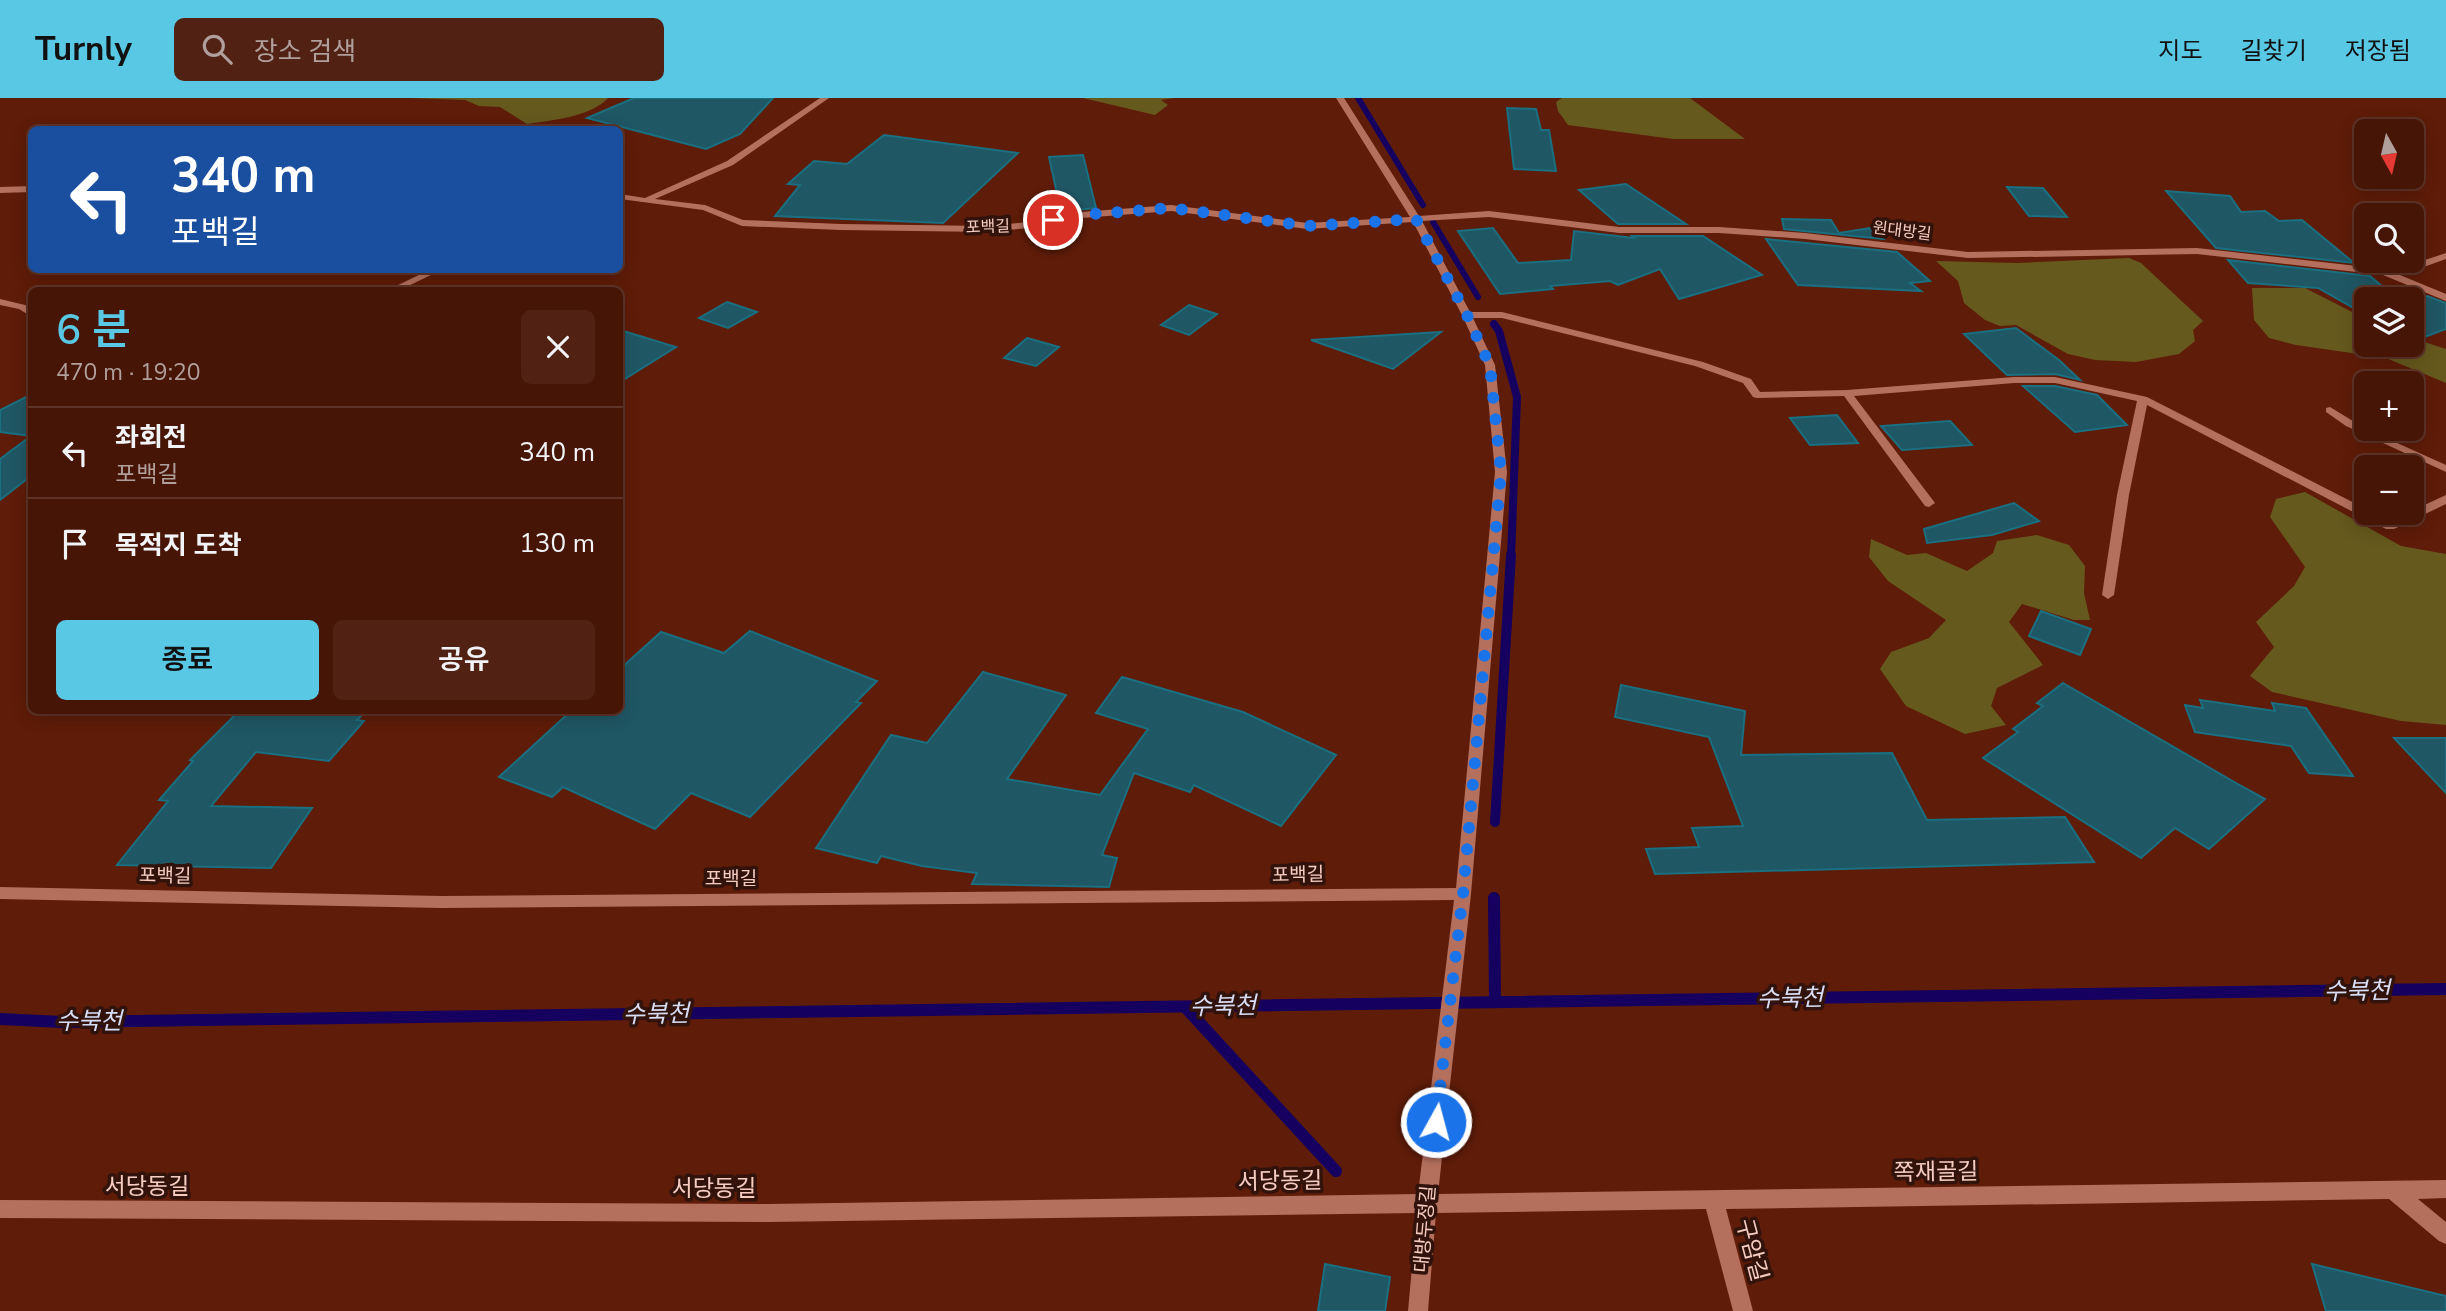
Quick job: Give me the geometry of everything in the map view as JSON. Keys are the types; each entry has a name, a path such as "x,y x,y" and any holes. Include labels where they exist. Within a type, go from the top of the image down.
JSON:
{"street":[{"path":"646,200 730,163 825,98"},
{"name":"대방두정길","path":"1340,98 1416,219 1467,315 1490,366 1501,472 1463,894 1430,1172 1418,1311"},
{"path":"0,190 28,189"},
{"name":"포백길","path":"623,197 705,208 741,223 841,227 988,229 1038,224 1082,215 1171,208 1307,226 1416,219"},
{"name":"원대방길","path":"1416,219 1489,214 1619,230 1719,230 1805,236 1968,255 2197,251 2354,269"},
{"name":"원대방길","path":"2424,264 2446,256"},
{"path":"399,287 430,273"},
{"name":"원대방길","path":"2386,273 2446,298"},
{"path":"1,302 28,311"},
{"path":"1467,315 1502,315 1699,364 1747,381 1757,395 1847,393 2014,380 2055,380 2143,399 2389,526 2446,499"},
{"path":"1847,393 1929,503"},
{"path":"2108,595 2123,495 2143,399"},
{"path":"2330,410 2350,424 2446,469"},
{"name":"포백길","path":"0,893 441,902 1463,894"},
{"name":"쪽재골길","path":"1428,1204 2446,1189"},
{"path":"2393,1190 2446,1234"},
{"name":"구암길","path":"1714,1201 1742,1311"},
{"name":"서당동길","path":"0,1209 769,1213 1428,1204"}],"shaded area":[{"path":"410,98 608,98 581,114 527,124 500,107 479,106 465,100"},
{"path":"1083,98 1174,98 1161,100 1168,105 1155,115"},
{"path":"1562,98 1690,98 1745,139 1673,139 1568,125 1558,111 1556,102"},
{"path":"2129,258 2141,263 2203,321 2193,330 2195,341 2179,354 2136,362 2095,360 2068,354 2016,325 2000,326 1985,320 1964,303 1958,281 1936,261 2017,263"},
{"path":"2252,288 2305,288 2354,313 2354,353 2269,338 2254,320"},
{"path":"2424,342 2446,349 2446,383 2424,374 2424,371 2417,371 2379,357 2424,357"},
{"path":"2305,492 2354,520 2354,525 2364,525 2401,546 2446,554 2446,725 2401,721 2272,692 2250,676 2274,647 2256,622 2294,586 2305,567 2270,517 2276,499"},
{"path":"2037,535 2069,545 2085,566 2084,593 2090,620 2074,620 2022,604 2009,622 2043,665 1997,688 1991,706 2006,725 1965,734 1906,706 1880,669 1891,652 1929,638 1946,620 1888,581 1869,557 1871,539 1907,555 1926,553 1967,571 1993,553 1997,541"}],"building":[{"path":"634,98 773,98 740,134 706,149 587,118"},
{"path":"1507,108 1536,109 1541,130 1549,130 1556,171 1514,169"},
{"path":"884,135 1018,153 943,223 775,216 800,185 788,184 814,161 847,164"},
{"path":"1083,155 1096,208 1061,212 1049,157"},
{"path":"1626,184 1686,224 1618,224 1579,190"},
{"path":"2007,187 2043,188 2067,217 2029,216"},
{"path":"2166,191 2230,196 2241,212 2265,211 2279,221 2302,220 2354,263 2216,248"},
{"path":"1782,219 1831,220 1839,233 1870,228 1883,239 1784,229"},
{"path":"1493,228 1518,263 1571,260 1574,231 1634,238 1632,236 1703,236 1762,275 1679,299 1660,269 1618,285 1610,281 1500,294 1458,231"},
{"path":"1766,239 1897,252 1930,281 1910,283 1921,291 1798,285"},
{"path":"2228,260 2370,276 2383,287 2354,287 2354,308 2318,288 2248,283"},
{"path":"2424,297 2446,303 2446,329 2424,337"},
{"path":"727,302 757,312 728,328 699,318"},
{"path":"1189,305 1217,314 1189,335 1161,325"},
{"path":"2016,328 2059,360 2080,380 2055,374 2007,375 1964,334"},
{"path":"623,331 676,347 623,380"},
{"path":"1441,332 1393,369 1311,340"},
{"path":"1027,338 1059,347 1036,366 1004,358"},
{"path":"2023,386 2055,386 2097,395 2127,425 2075,432"},
{"path":"28,396 28,436 0,432 0,410"},
{"path":"1837,415 1858,443 1810,445 1790,418"},
{"path":"1950,421 1972,445 1902,450 1881,426"},
{"path":"28,438 28,478 0,500 0,459"},
{"path":"2014,503 2039,521 1992,535 1927,543 1924,529"},
{"path":"2041,611 2091,629 2080,655 2029,636"},
{"path":"750,631 877,681 856,702 861,703 750,817 691,793 655,829 563,787 552,797 499,777 568,714 623,714 623,666 661,632 724,653"},
{"path":"983,672 1066,695 1007,779 1100,795 1148,729 1096,713 1122,677 1243,712 1336,755 1281,826 1194,785 1190,792 1134,773 1102,855 1117,858 1109,887 972,884 977,873 922,866 881,856 877,863 816,848 891,735 927,743"},
{"path":"2063,683 2265,799 2209,849 2175,828 2141,858 1983,758 2018,732 2013,729 2043,706 2037,703"},
{"path":"1621,685 1745,711 1741,755 1892,753 1927,820 2065,817 2094,862 1655,874 1646,849 1699,847 1692,828 1743,826 1709,737 1615,717"},
{"path":"2200,700 2275,711 2272,703 2306,708 2353,776 2309,773 2291,746 2195,732 2185,705 2203,708"},
{"path":"236,714 363,714 357,720 364,721 329,761 256,752 211,806 312,808 271,868 117,865 168,801 159,800 193,761 190,760"},
{"path":"2394,738 2446,738 2446,793"},
{"path":"1325,1264 1390,1277 1385,1311 1318,1311"},
{"path":"2312,1264 2446,1296 2446,1311 2326,1311"}],"waterway":[{"path":"1358,98 1423,205"},
{"path":"1433,222 1478,297"},
{"path":"1494,324 1499,331 1517,397 1511,557"},
{"path":"1495,822 1511,555"},
{"path":"1494,898 1495,1002"},
{"name":"수북천","path":"0,1019 62,1022 2446,989"},
{"path":"1185,1007 1336,1171"}],"route":[{"path":"1053,220 1069,216 1171,208 1307,226 1416,219 1467,315 1490,366 1501,472 1463,894 1436,1122"}]}
